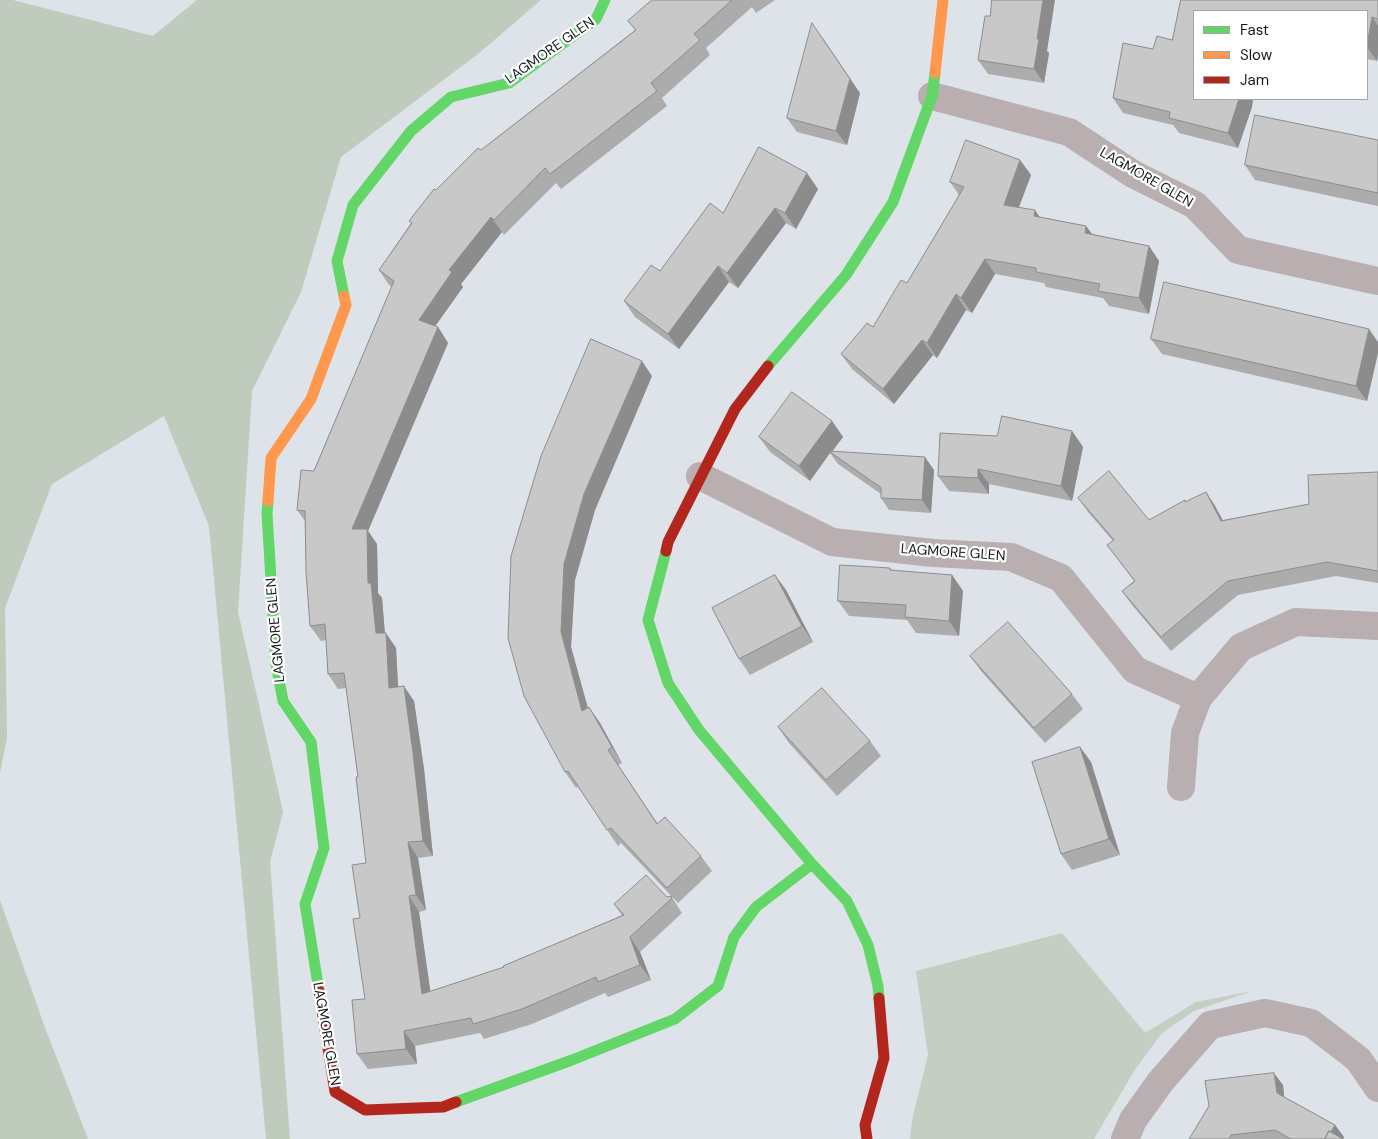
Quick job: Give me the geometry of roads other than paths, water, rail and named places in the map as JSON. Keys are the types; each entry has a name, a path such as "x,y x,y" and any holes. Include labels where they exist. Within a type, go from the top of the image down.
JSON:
{"street":[{"name":"LAGMORE GLEN","path":"605,0 596,19 509,83 450,97 411,131 354,205 337,261 346,305 312,399 272,458 266,513 276,664 283,701 312,742 324,848 305,904 335,1092 365,1110 443,1107 572,1060 675,1019 718,986 734,937 756,907 812,864"},
{"path":"867,1139 865,1125 884,1058 878,986 868,945 847,901 812,864 699,730 668,683 648,620 668,542 700,476 736,409 781,349 846,275 893,202 932,96 943,0"},
{"name":"LAGMORE GLEN","path":"932,96 1069,132 1133,174 1194,206 1238,250 1378,281"},
{"name":"LAGMORE GLEN","path":"700,476 832,542 933,553 1011,557 1061,578 1135,670 1198,698"},
{"path":"1181,787 1185,733 1198,698 1241,647 1296,622 1378,626"},
{"path":"1125,1139 1133,1120 1161,1081 1210,1025 1265,1013 1311,1023 1358,1059 1378,1088"}]}
